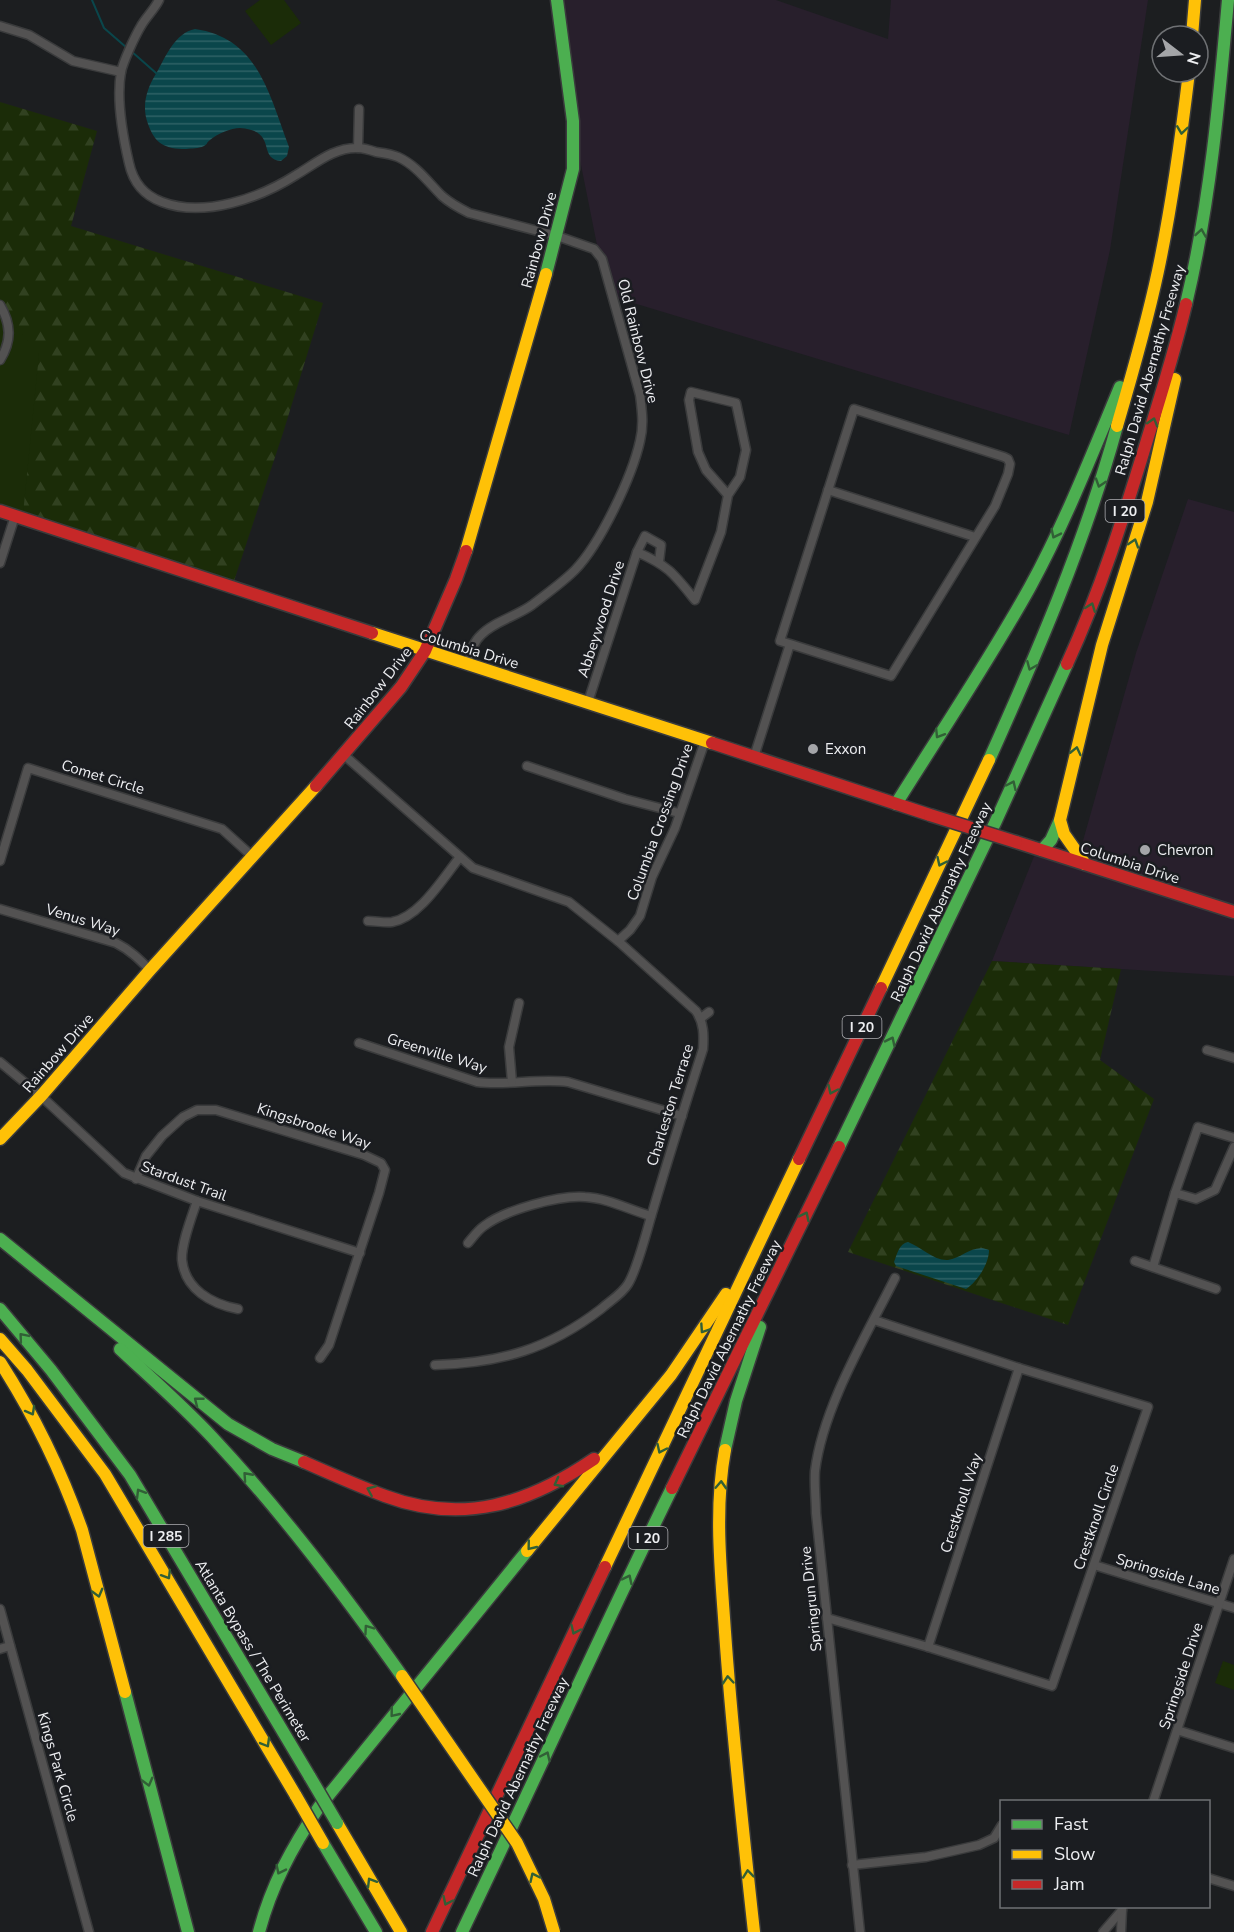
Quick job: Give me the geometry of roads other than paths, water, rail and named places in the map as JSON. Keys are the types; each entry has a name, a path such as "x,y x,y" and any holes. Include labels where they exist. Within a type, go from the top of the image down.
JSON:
{"main road":[{"name":"Rainbow Drive","path":"0,1139 41,1096 150,970 344,755 401,687 425,651 456,579 470,539 557,236 573,169 573,122 557,0"},
{"path":"1193,24 1195,0"},
{"name":"Ralph David Abernathy Freeway","path":"462,1932 615,1605 936,948 1053,699 1080,636 1133,487 1179,335 1195,268 1214,143 1228,0"},
{"name":"Ralph David Abernathy Freeway","path":"432,1932 973,794 1056,607 1084,533 1107,461 1144,326 1173,194 1187,84"},
{"path":"1042,850 1053,838 1060,820 1102,645 1148,502 1172,395 1195,268"},
{"path":"896,804 990,654 1030,585 1066,513 1144,326"},
{"name":"Columbia Drive","path":"0,511 1234,912"},
{"path":"1060,820 1064,834 1085,864"},
{"path":"259,1932 278,1872 302,1829 671,1375 703,1330 732,1283 822,1112"},
{"path":"0,1239 228,1424 272,1449 406,1503 443,1510 482,1509 516,1502 573,1475 621,1435"},
{"path":"0,1239 211,1436 315,1557 402,1676 517,1844 541,1892 554,1932"},
{"path":"754,1932 728,1680 719,1537 721,1477 726,1441 738,1394 780,1269"},
{"name":"Atlanta Bypass / The Perimeter","path":"0,1310 51,1370 130,1475 401,1932"},
{"name":"I 285","path":"0,1339 27,1370 105,1474 376,1932"},
{"path":"0,1362 23,1396 48,1444 82,1530 188,1932"},
{"path":"323,1843 368,1932"}],"street":[{"path":"159,0 141,27 121,72 125,147 131,176 141,190 154,199 190,209 238,201 268,191 318,160 358,147 359,109"},
{"path":"0,26 29,35 73,61 121,72"},
{"name":"Old Rainbow Drive","path":"358,147 397,157 416,168 444,197 456,207 469,213 557,236 594,249 602,259 640,395 643,418 634,463 617,501 587,555 574,571 531,606 481,634 466,663"},
{"path":"0,305 8,322 9,335 0,360"},
{"name":"Abbeywood Drive","path":"588,702 637,552 659,561 673,572 695,600 721,532 728,495 740,477 746,450 736,403 691,392 689,400 698,452 706,470 728,495"},
{"path":"854,409 1008,459 1010,464 1008,474 995,506 975,537 891,676 780,641 854,409"},
{"path":"828,490 975,537"},
{"path":"0,563 15,516"},
{"path":"637,552 645,536 661,545 659,561"},
{"path":"754,757 790,644"},
{"name":"Columbia Crossing Drive","path":"618,941 640,916 652,877 675,828 705,741"},
{"path":"344,755 473,868 569,902 618,941 701,1018 709,1012"},
{"path":"527,766 625,799 679,813"},
{"name":"Comet Circle","path":"0,861 28,768 222,829 253,857"},
{"path":"368,921 391,922 416,911 460,857"},
{"name":"Venus Way","path":"0,909 116,943 135,954 150,970"},
{"path":"512,1082 509,1047 519,1004"},
{"name":"Charleston Terrace","path":"435,1365 468,1364 508,1357 546,1344 590,1317 627,1285 703,1048 704,1031 701,1018"},
{"name":"Greenville Way","path":"359,1043 477,1082 494,1084 555,1080 568,1082 682,1116"},
{"path":"1207,1050 1234,1058"},
{"name":"Stardust Trail","path":"0,1062 41,1096 124,1173 197,1201 360,1253"},
{"name":"Kingsbrooke Way","path":"136,1179 146,1156 162,1136 183,1117 197,1110 216,1110 363,1155 381,1163 384,1170 379,1193 329,1345 320,1358"},
{"path":"1153,1267 1198,1127 1234,1138"},
{"path":"1175,1193 1196,1198 1215,1190 1234,1147"},
{"path":"468,1243 482,1227 519,1208 573,1197 600,1200 651,1216"},
{"path":"197,1201 188,1226 182,1258 186,1275 194,1288 211,1301 238,1309"},
{"path":"1135,1261 1216,1289"},
{"name":"Springrun Drive","path":"860,1932 816,1513 815,1472 836,1399 895,1278"},
{"name":"Crestknoll Circle","path":"827,1618 1052,1686 1148,1407 1019,1368 874,1320"},
{"name":"Crestknoll Way","path":"928,1647 1019,1368"},
{"name":"Springside Drive","path":"1154,1800 1234,1559"},
{"name":"Springside Lane","path":"1094,1565 1234,1608"},
{"name":"Kings Park Circle","path":"0,1609 89,1932"},
{"path":"0,1649 9,1646"},
{"path":"1177,1730 1234,1748"},
{"path":"852,1865 926,1857 979,1845 994,1838 1000,1828"},
{"path":"1210,1878 1234,1886"},
{"path":"1103,1932 1122,1908"},
{"path":"1121,1932 1122,1908"}],"water":[{"path":"195,29 217,35 234,44 248,57 258,72 275,108 289,147 287,156 281,161 270,155 264,139 252,130 232,129 216,136 204,146 186,149 172,148 162,144 154,136 145,110 148,90 172,46 182,35"},
{"path":"908,1242 943,1260 953,1259 978,1248 989,1250 982,1272 966,1289 896,1266 894,1262 899,1250"}],"waterway":[{"path":"92,0 104,28 127,48"},
{"path":"131,51 156,73"}],"place":[{"name":"Exxon","path":"813,749"},
{"name":"Chevron","path":"1145,850"}]}
